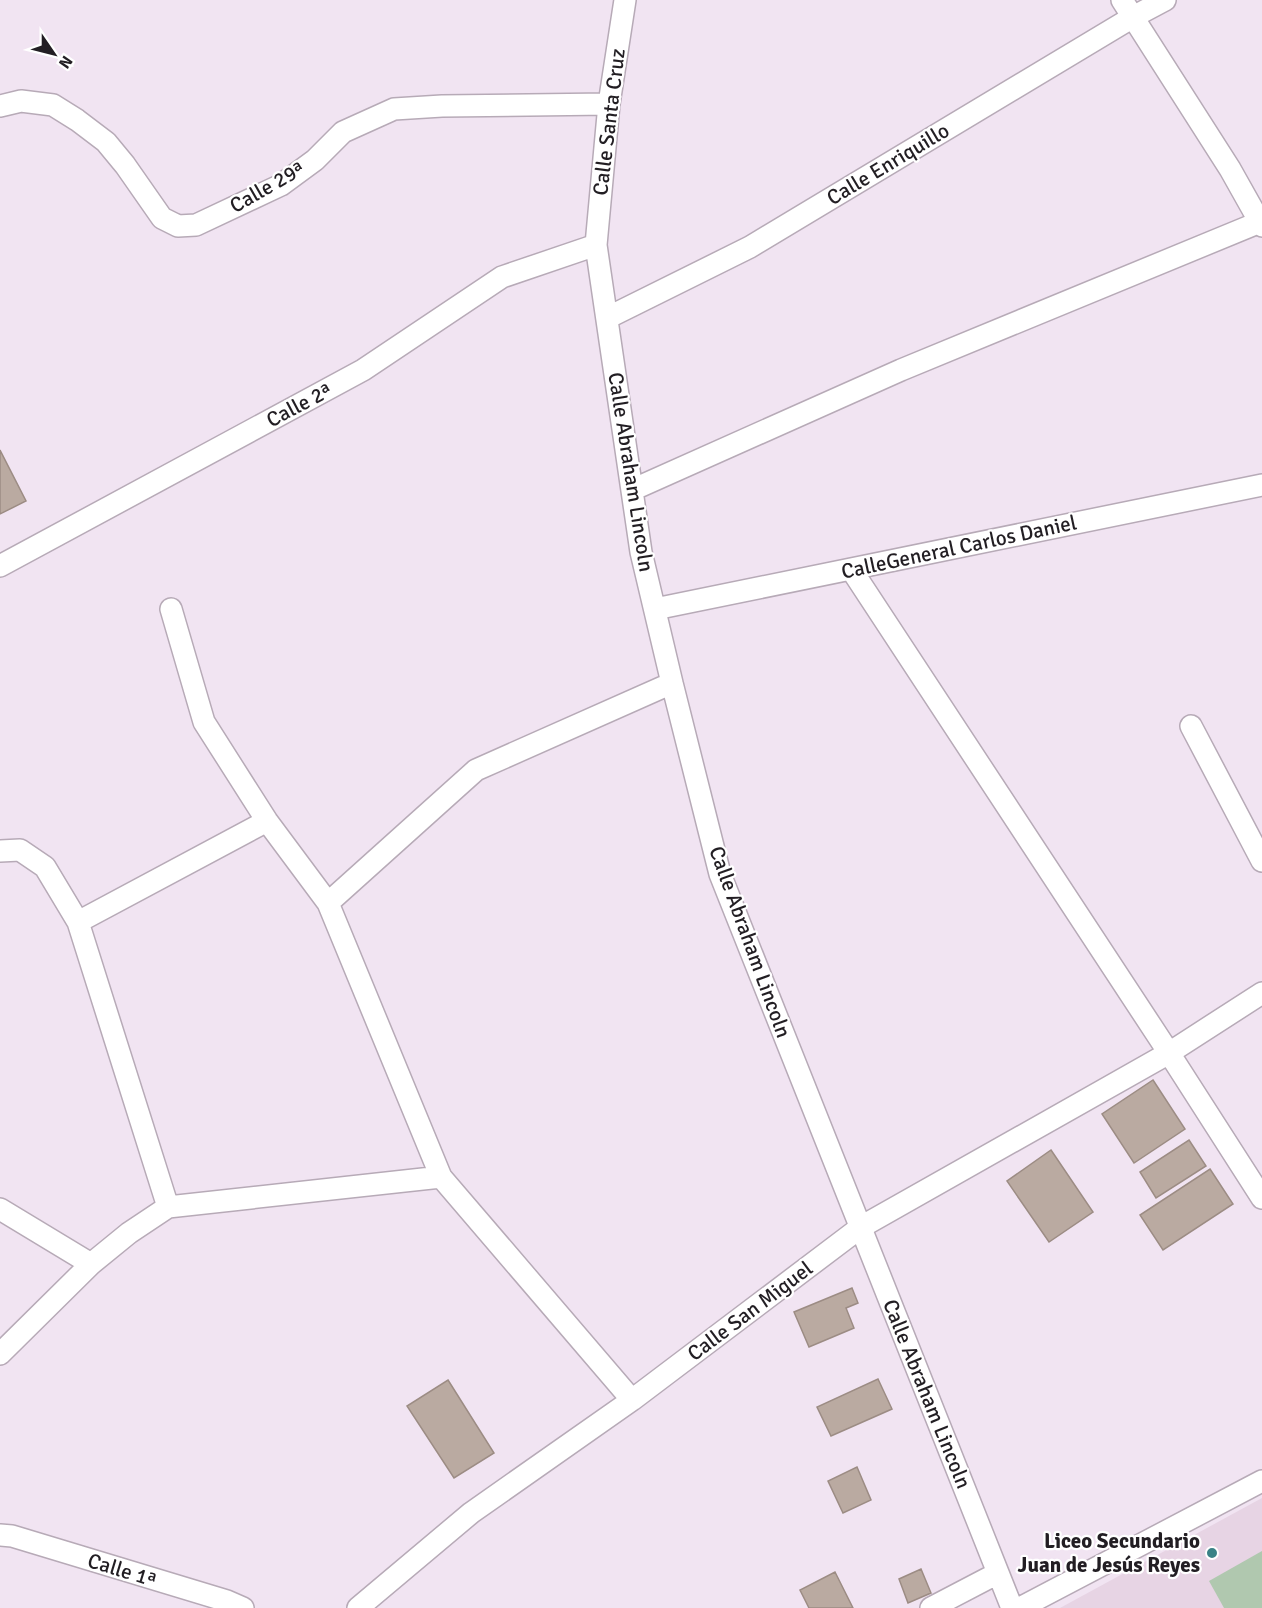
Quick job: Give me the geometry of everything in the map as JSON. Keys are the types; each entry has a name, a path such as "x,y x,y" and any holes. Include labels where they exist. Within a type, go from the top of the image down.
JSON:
{"street":[{"name":"Calle Santa Cruz","path":"596,245 609,104 625,0"},
{"name":"Calle Enriquillo","path":"607,318 750,247 1128,8 1165,0"},
{"path":"632,490 901,370 1261,224 1230,169 1128,8"},
{"name":"Calle 29ª","path":"0,106 21,101 53,105 77,120 106,142 162,218 178,226 196,225 281,185 315,160 343,132 394,109 442,106 609,104"},
{"name":"Calle Abraham Lincoln","path":"596,245 641,552 720,874 1012,1608"},
{"name":"Calle 2ª","path":"0,566 363,370 502,277 596,245"},
{"name":"CalleGeneral Carlos Daniel","path":"655,609 1262,484"},
{"path":"851,569 1262,1198"},
{"path":"171,609 204,722 267,821 328,903 441,1178 632,1400"},
{"path":"328,903 476,770 672,683"},
{"path":"1191,726 1262,861"},
{"path":"78,922 267,821"},
{"path":"0,851 20,850 45,867 78,922 168,1208"},
{"name":"Calle San Miguel","path":"358,1608 471,1514 632,1400 861,1227 1169,1053 1262,993"},
{"path":"0,1354 91,1264 129,1233 168,1208 441,1178"},
{"path":"0,1209 91,1264"},
{"path":"1020,1608 1262,1481"},
{"name":"Calle 1ª","path":"0,1535 12,1536 227,1601 243,1608"},
{"path":"931,1608 998,1573"}],"shaded area":[{"name":"Liceo Secundario Juan de Jesús Reyes","path":"1262,1498 1262,1608 1060,1608"}],"green space":[{"path":"1262,1551 1262,1608 1224,1608 1209,1581"}],"building":[{"path":"0,450 26,501 0,514"},
{"path":"1153,1080 1185,1129 1134,1163 1102,1114"},
{"path":"1189,1140 1206,1166 1156,1198 1140,1172"},
{"path":"1051,1150 1093,1212 1049,1242 1007,1181"},
{"path":"1210,1169 1233,1204 1163,1250 1140,1215"},
{"path":"852,1288 858,1303 846,1308 854,1328 809,1347 794,1312"},
{"path":"878,1379 892,1409 831,1436 817,1407"},
{"path":"448,1380 494,1453 454,1478 407,1406"},
{"path":"857,1467 871,1500 843,1513 828,1481"},
{"path":"921,1569 931,1593 908,1603 899,1579"},
{"path":"835,1572 853,1608 809,1608 800,1590"}],"place":[{"name":"Liceo Secundario Juan de Jesús Reyes","path":"1212,1553"}]}
